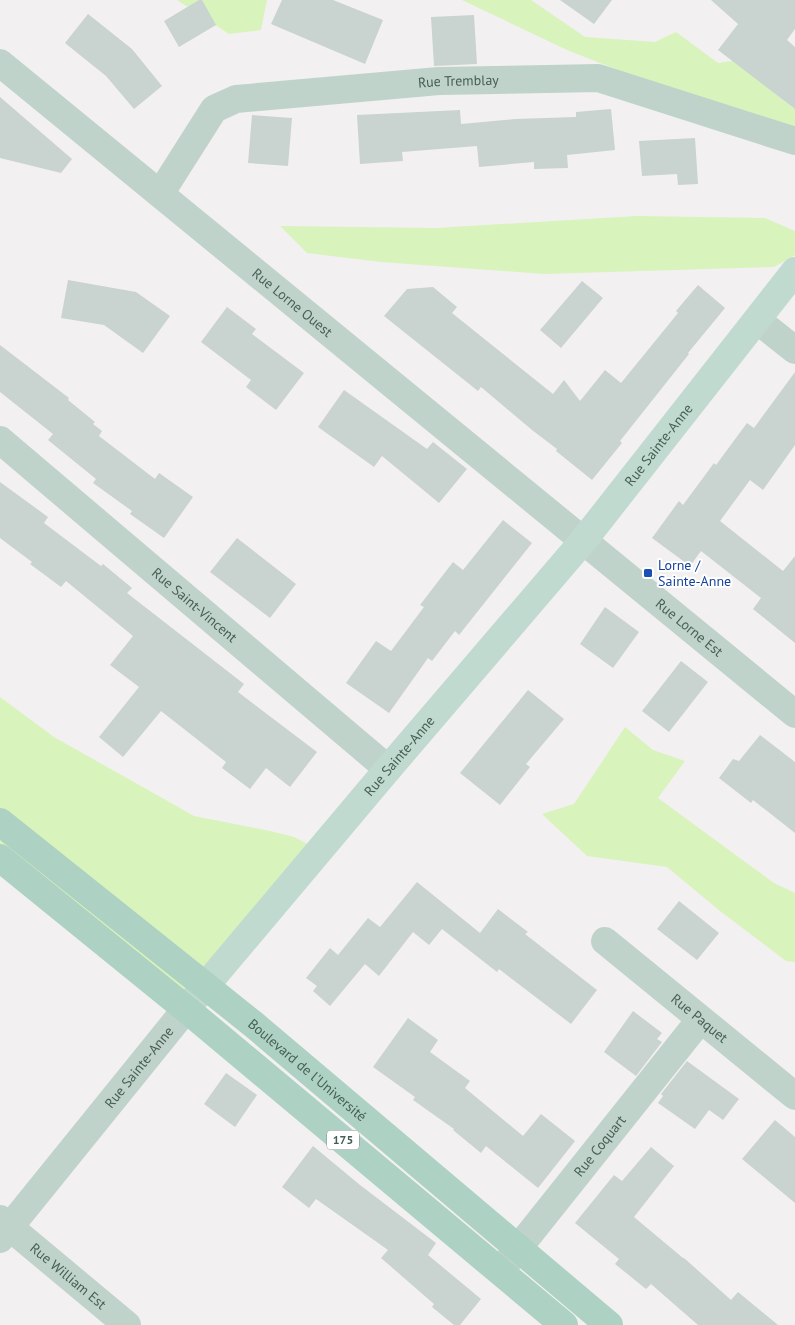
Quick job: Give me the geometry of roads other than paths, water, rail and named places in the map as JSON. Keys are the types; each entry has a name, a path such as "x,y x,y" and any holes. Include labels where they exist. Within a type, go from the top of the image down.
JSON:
{"main road":[{"name":"Boulevard de l'Université","path":"0,822 253,1024 610,1325"},
{"name":"175","path":"0,858 186,1009 564,1325"}],"street":[{"name":"Rue Lorne Ouest","path":"0,63 583,541"},
{"name":"Rue Tremblay","path":"160,194 214,109 236,99 438,81 598,78 795,141"},
{"name":"Rue Sainte-Anne","path":"3,1228 205,985 583,541 795,271"},
{"path":"757,320 795,350"},
{"name":"Rue Saint-Vincent","path":"0,440 388,769"},
{"name":"Rue Lorne Est","path":"583,541 795,714"},
{"name":"Rue Paquet","path":"605,941 795,1096"},
{"name":"Rue Coquart","path":"500,1272 700,1020"},
{"name":"Rue William Est","path":"3,1228 127,1325"}],"place":[{"name":"Lorne / Sainte-Anne","path":"648,573"}]}
